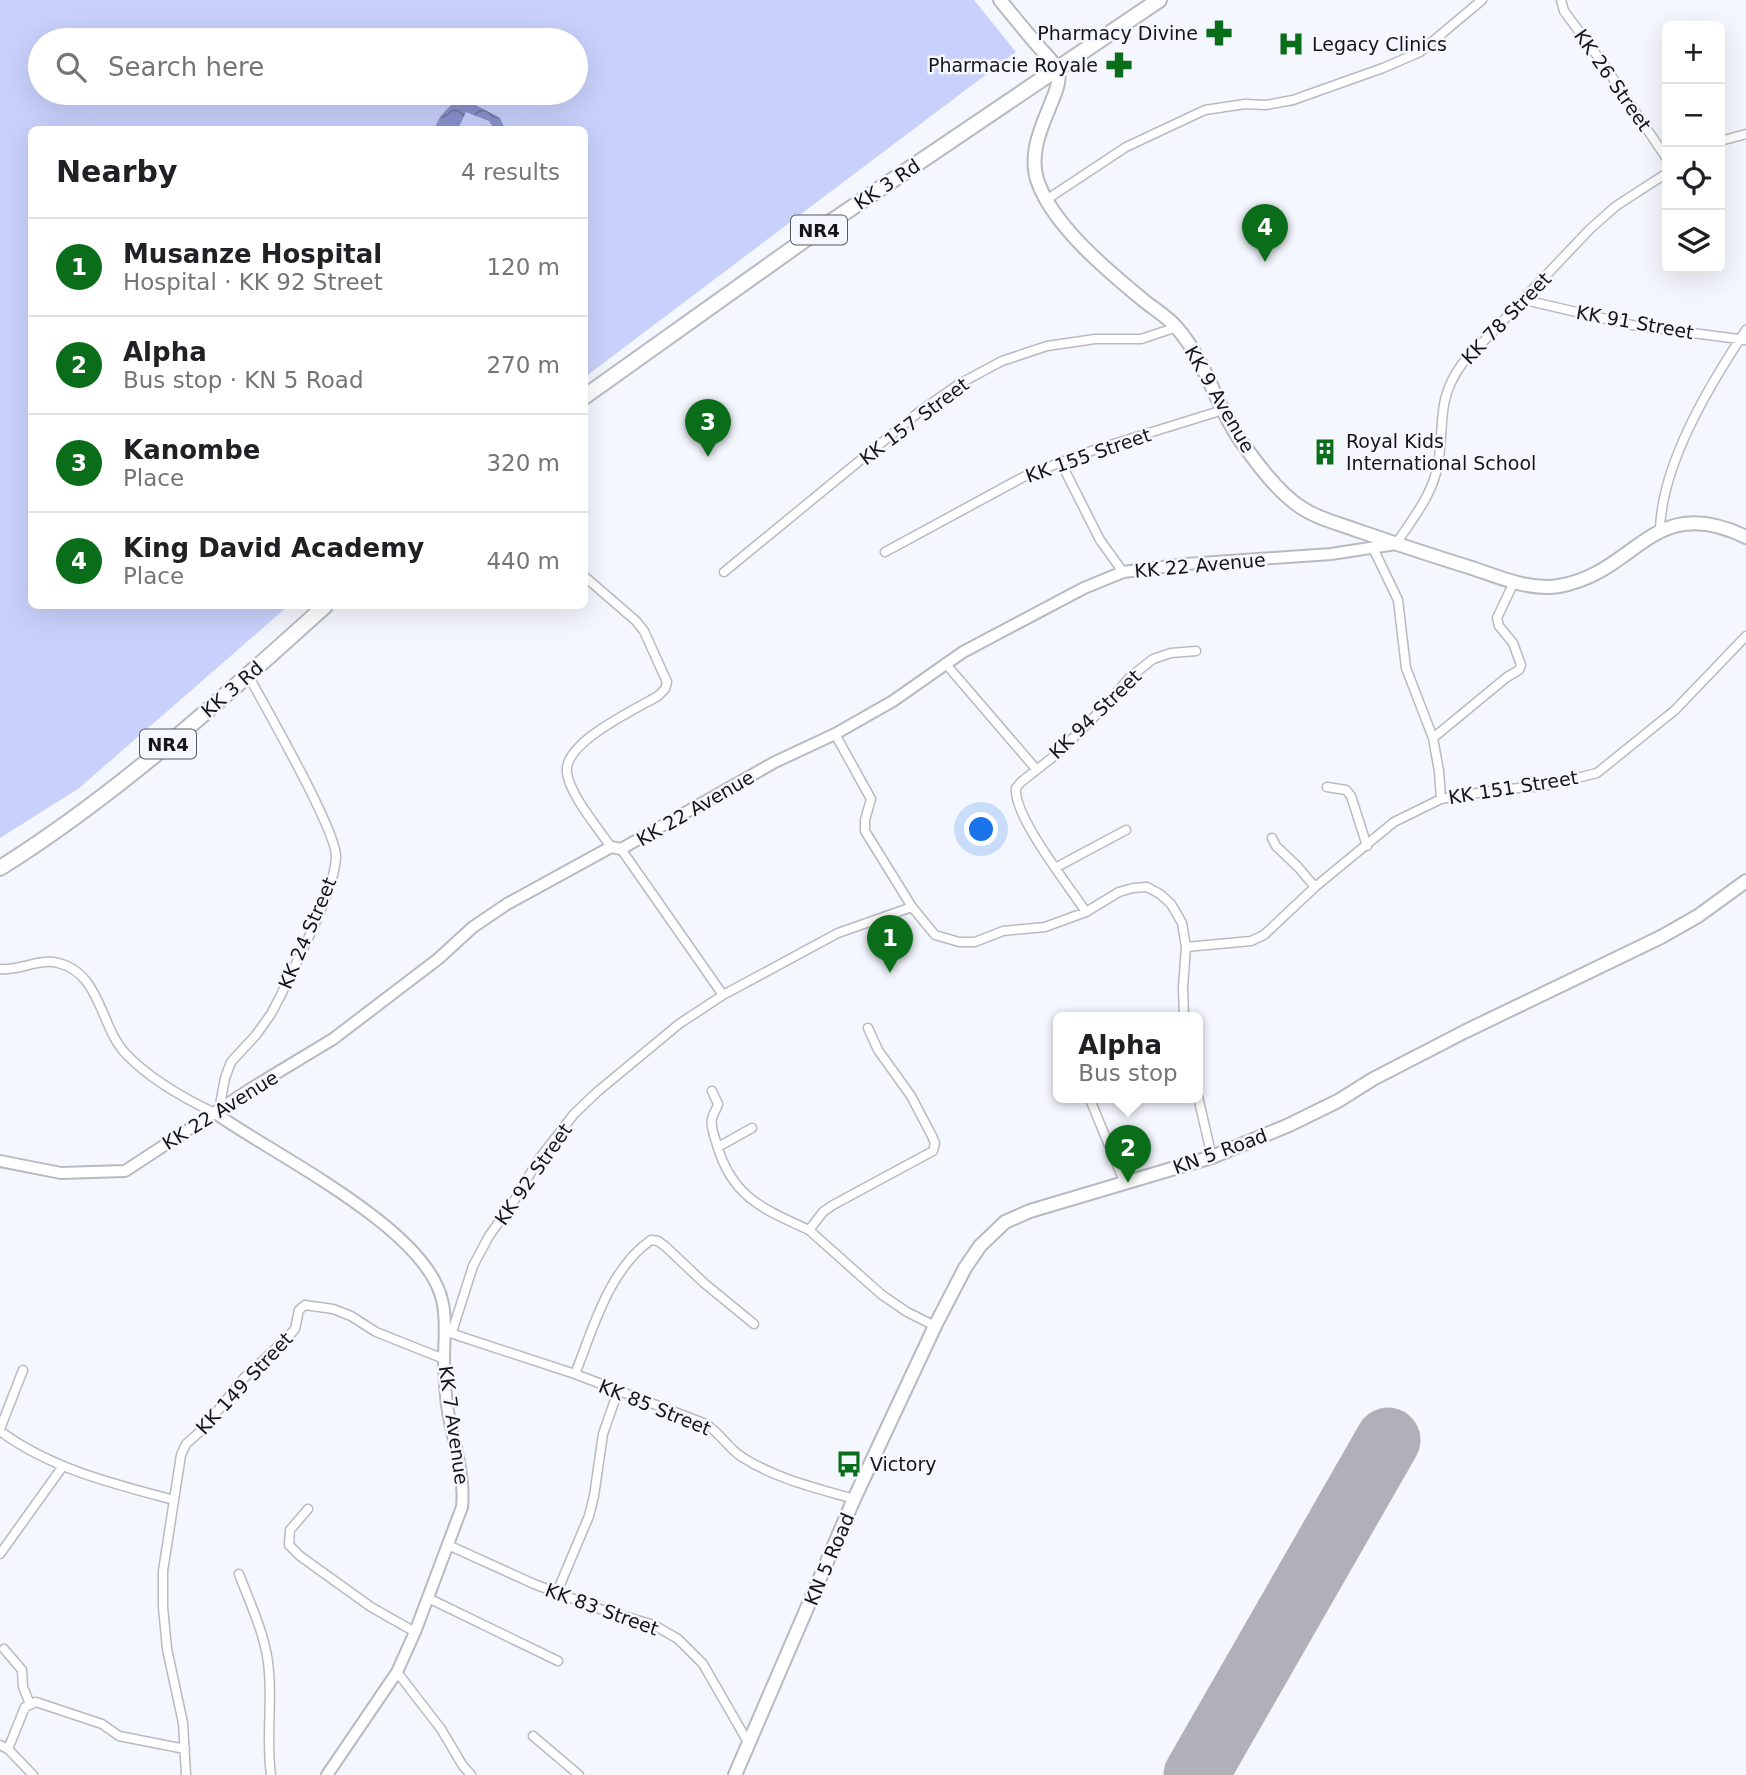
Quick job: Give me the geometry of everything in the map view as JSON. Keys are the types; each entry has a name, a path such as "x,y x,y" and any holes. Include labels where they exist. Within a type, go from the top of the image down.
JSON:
{"highway":[{"name":"KK 3 Rd","path":"588,394 810,236 1159,0"},
{"name":"KK 3 Rd","path":"0,868 111,789 179,735 322,609"}],"main road":[{"path":"1000,0 1058,70"},
{"name":"KK 9 Avenue","path":"1058,70 1058,87 1041,123 1033,161 1034,174 1045,200 1079,242 1177,327 1240,439 1282,491 1299,506 1319,517 1396,544 1514,582 1544,587 1570,583 1610,564 1660,531 1683,523 1715,525 1746,537"},
{"name":"KN 5 Road","path":"735,1775 854,1499 935,1326 965,1268 980,1246 1005,1222 1030,1211 1212,1157 1301,1119 1464,1032 1661,937 1698,916 1746,881"}],"street":[{"path":"1045,200 1126,147 1205,110 1293,100 1420,52 1482,0"},
{"name":"KK 26 Street","path":"1561,0 1564,11 1662,152"},
{"path":"1725,140 1746,134"},
{"name":"KK 78 Street","path":"1396,544 1432,485 1437,469 1441,412 1451,378 1590,229 1616,206 1662,176"},
{"name":"KK 91 Street","path":"1524,300 1632,325 1743,339"},
{"name":"KK 157 Street","path":"724,572 919,412 959,384 1002,361 1047,346 1095,339 1142,340 1177,327"},
{"path":"1660,531 1663,500 1690,426 1746,330"},
{"name":"KK 155 Street","path":"885,552 1027,475 1059,461 1223,410"},
{"path":"1059,461 1100,540 1123,572"},
{"name":"KK 22 Avenue","path":"0,1161 61,1173 125,1171 333,1039 507,904 775,762 835,734 894,701 946,663 1084,588 1123,572 1186,564 1331,554 1396,544"},
{"path":"1373,548 1398,600 1406,668 1433,738 1441,799"},
{"path":"588,579 644,631 667,682 659,696 597,732 574,750 568,760 566,772 572,788 723,995"},
{"path":"1433,738 1519,670 1519,657 1513,643 1499,626 1497,618 1514,582"},
{"name":"KK 151 Street","path":"1186,947 1251,941 1264,935 1315,887 1394,822 1441,799 1544,786 1597,773 1675,710 1746,636"},
{"name":"KK 94 Street","path":"1086,912 1055,868 1015,796 1016,788 1072,740 1129,678 1153,659 1171,653 1196,651"},
{"name":"KK 94 Street","path":"946,663 1037,769"},
{"name":"KK 24 Street","path":"217,1112 231,1062 256,1035 276,1004 332,878 336,854 326,822 248,674"},
{"path":"835,734 871,799 865,831 912,907 935,935 944,939 975,942 1003,931 1045,927 1086,912 1119,892 1147,887 1171,904 1182,923 1186,947 1184,1012"},
{"path":"1326,787 1346,790 1351,796 1367,846"},
{"path":"1055,868 1126,830"},
{"path":"1272,838 1276,846 1315,887"},
{"name":"KK 92 Street","path":"448,1332 473,1266 484,1245 539,1158 574,1114 597,1092 679,1024 723,995 838,933 912,907"},
{"path":"0,969 46,962 68,966 88,981 124,1052 182,1097 217,1112"},
{"path":"809,1230 832,1205 933,1151 935,1143 917,1106 878,1050 869,1028"},
{"path":"712,1091 718,1104 712,1120 718,1147 728,1174 744,1194 809,1230 883,1295 907,1312 935,1326"},
{"path":"1091,1103 1125,1184"},
{"path":"1199,1103 1212,1157"},
{"name":"KK 7 Avenue","path":"217,1112 247,1136 338,1192 396,1233 415,1251 431,1274 442,1299 448,1332 444,1359 451,1432 464,1490 462,1507 397,1672 327,1775"},
{"path":"718,1147 752,1128"},
{"path":"575,1374 603,1303 621,1273 642,1246 651,1240 659,1241 754,1324"},
{"name":"KK 149 Street","path":"186,1775 181,1713 163,1629 163,1571 178,1468 186,1444 203,1429 243,1379 295,1329 302,1306 333,1309 351,1316 376,1332 444,1359"},
{"name":"KK 85 Street","path":"448,1332 575,1374 706,1424 719,1432 738,1455 758,1467 792,1482 854,1499"},
{"path":"23,1370 0,1430 23,1448 63,1466 117,1485 174,1500"},
{"path":"557,1592 589,1516 603,1434 618,1391"},
{"path":"0,1554 63,1466"},
{"path":"308,1509 290,1530 289,1545 300,1556 371,1607 415,1632"},
{"name":"KK 83 Street","path":"448,1545 600,1609 654,1625 678,1639 703,1664 749,1744"},
{"path":"239,1574 266,1650 270,1674 268,1702 271,1775"},
{"path":"428,1598 558,1661"},
{"path":"4,1649 22,1670 23,1687 30,1704"},
{"path":"397,1672 441,1729 471,1775"},
{"path":"33,1775 4,1747 25,1707 36,1702 102,1724 119,1736 185,1749"},
{"path":"533,1736 579,1775"}],"shaded area":[{"path":"0,0 974,0 1016,52 588,375 588,126 28,126 28,609 285,609 78,789 0,838"}],"water":[{"path":"476,105 500,118 504,126 492,126 489,121 466,112 459,126 436,126 449,107"}],"runway":[{"path":"1196,1775 1388,1440"}],"place":[{"name":"Pharmacy Divine","path":"1219,33"},
{"name":"Legacy Clinics","path":"1291,44"},
{"name":"Pharmacie Royale","path":"1119,65"},
{"name":"King David Academy","path":"1265,262"},
{"name":"Royal Kids International School","path":"1325,452"},
{"name":"Kanombe","path":"708,457"},
{"name":"Musanze Hospital","path":"890,973"},
{"name":"Alpha","path":"1128,1183"},
{"name":"Victory","path":"849,1464"}]}
